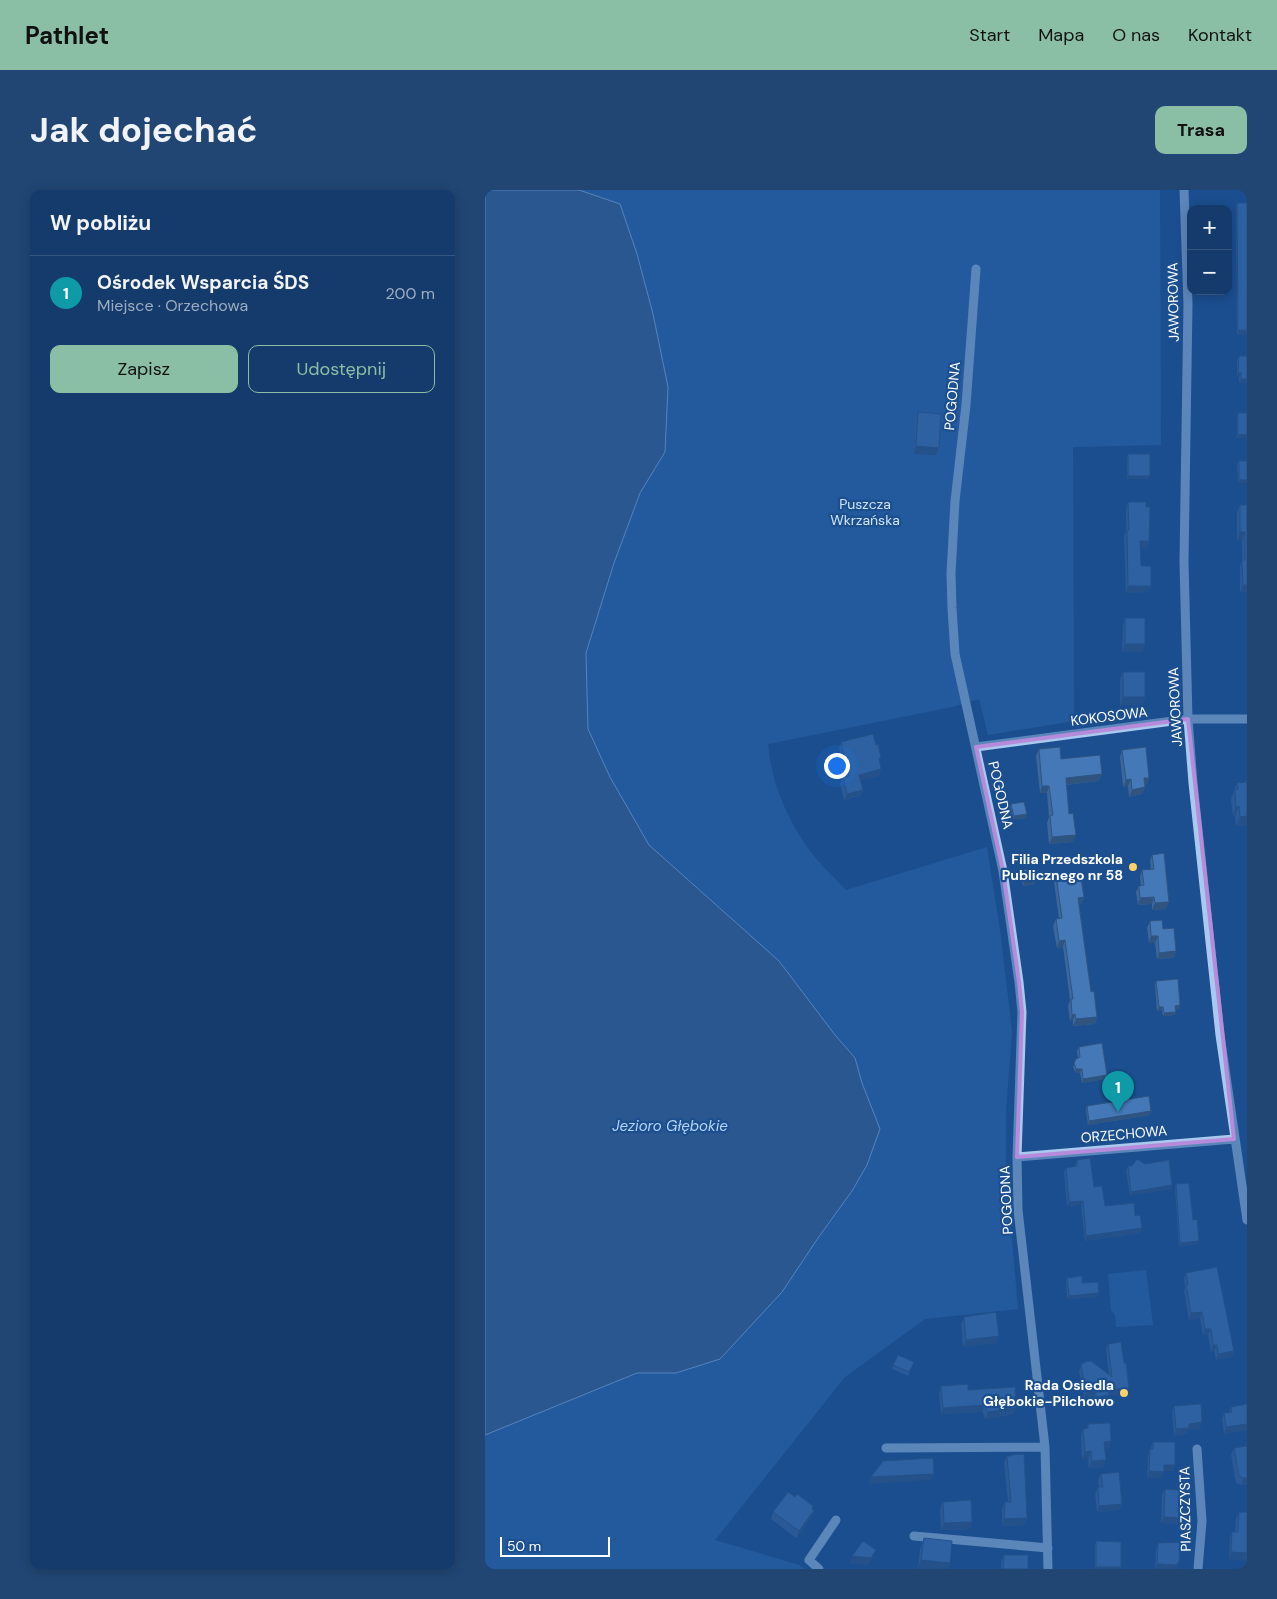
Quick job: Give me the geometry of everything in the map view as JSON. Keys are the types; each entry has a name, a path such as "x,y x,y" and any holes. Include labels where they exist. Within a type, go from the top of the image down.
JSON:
{"street":[{"name":"JAWOROWA","path":"1184,190 1188,304 1184,562 1188,719 1220,1035 1247,1220"},
{"name":"POGODNA","path":"976,269 966,405 955,501 951,574 952,608 955,654 1003,871 1022,1012 1017,1157 1019,1219 1045,1447 1048,1569"},
{"name":"KOKOSOWA","path":"976,747 1188,719 1247,719"},
{"name":"ORZECHOWA","path":"1017,1157 1234,1139"},
{"path":"886,1448 1045,1447"},
{"name":"PIASZCZYSTA","path":"1197,1449 1202,1521 1198,1569"},
{"path":"819,1569 809,1560 836,1520"},
{"path":"914,1536 1048,1548"}],"highlighted area":[{"path":"1188,719 1234,1139 1017,1157 1022,1012 1019,982 1003,871 976,747"}],"green space":[{"name":"Puszcza Wkrzańska","path":"579,190 1160,190 1161,445 1073,447 1074,721 988,735 979,699 952,707 768,744 772,771 791,821 814,856 846,890 987,847 1001,937 1012,1032 1006,1111 1006,1170 1018,1309 925,1319 845,1377 715,1540 799,1565 804,1569 485,1569 485,1435 637,1373 676,1373 818,1238 852,1191 862,1083 854,1058 779,961 649,845 610,777 588,729 586,653 614,563 640,493 665,452 620,204"},
{"path":"1146,1270 1153,1325 1116,1327 1115,1315 1111,1310 1108,1274"}],"water":[{"name":"Jezioro Głębokie","path":"485,190 579,190 620,204 637,254 653,314 668,387 665,452 640,493 614,563 586,653 588,729 610,777 649,845 779,961 835,1035 855,1058 862,1083 880,1129 867,1165 852,1191 782,1292 720,1359 676,1373 637,1373 485,1435"}],"building":[{"path":"1237,203 1247,203 1247,330 1238,330"},
{"path":"1239,356 1247,356 1247,379 1241,379 1241,373 1238,373"},
{"path":"918,412 941,414 939,448 916,446"},
{"path":"1238,413 1247,413 1247,434 1238,435"},
{"path":"1128,454 1150,454 1150,476 1128,476"},
{"path":"1239,461 1247,461 1247,480 1239,480"},
{"path":"1128,502 1146,502 1146,507 1150,507 1149,541 1140,541 1141,566 1151,566 1151,586 1128,586"},
{"path":"1240,505 1247,505 1247,585 1243,585 1242,560 1245,560 1245,532 1240,532"},
{"path":"1125,618 1145,618 1145,644 1125,644"},
{"path":"1123,672 1145,672 1145,697 1123,697"},
{"path":"873,734 876,745 878,744 881,769 859,775 863,790 847,794 843,777 849,776 841,742"},
{"path":"1060,747 1061,759 1100,755 1102,774 1066,778 1069,814 1073,813 1076,835 1052,837 1050,816 1053,815 1049,786 1042,786 1039,749"},
{"path":"1146,747 1149,778 1144,778 1145,787 1132,790 1131,779 1126,780 1122,750"},
{"path":"1247,782 1247,816 1240,817 1239,806 1236,807 1235,790 1238,789 1237,783"},
{"path":"1024,802 1027,814 1014,816 1011,804"},
{"path":"1164,853 1169,902 1155,903 1154,897 1140,898 1139,886 1144,885 1142,870 1154,869 1152,855"},
{"path":"1035,868 1037,880 1024,882 1022,870"},
{"path":"1080,872 1084,897 1078,898 1091,992 1094,991 1097,1017 1076,1019 1075,1014 1072,1015 1071,999 1073,999 1065,940 1059,941 1056,919 1062,918 1056,876"},
{"path":"1162,920 1163,929 1174,928 1176,951 1159,953 1158,936 1151,936 1150,921"},
{"path":"1178,979 1180,1005 1175,1006 1176,1012 1164,1013 1163,1007 1159,1007 1156,981"},
{"path":"1102,1043 1107,1075 1083,1079 1082,1069 1076,1069 1074,1063 1080,1057 1079,1047"},
{"path":"1149,1096 1151,1111 1089,1121 1087,1106"},
{"path":"1090,1158 1094,1187 1102,1186 1105,1206 1134,1203 1135,1216 1140,1215 1142,1228 1086,1236 1083,1201 1069,1202 1066,1168 1077,1166 1077,1160"},
{"path":"1137,1159 1145,1164 1169,1160 1172,1185 1131,1192 1128,1166 1132,1166"},
{"path":"1189,1183 1193,1220 1197,1219 1199,1241 1180,1243 1176,1184"},
{"path":"1217,1267 1234,1351 1218,1354 1217,1345 1213,1345 1211,1329 1205,1329 1202,1312 1191,1313 1186,1285 1188,1285 1186,1273"},
{"path":"1082,1276 1082,1283 1098,1282 1099,1293 1069,1296 1067,1278"},
{"path":"996,1312 999,1336 966,1340 964,1317"},
{"path":"1121,1342 1129,1388 1108,1390 1109,1395 1096,1397 1096,1391 1086,1392 1081,1365 1091,1361 1112,1377 1108,1344"},
{"path":"898,1355 914,1362 909,1372 893,1365"},
{"path":"968,1384 968,1390 1015,1387 1016,1408 988,1412 984,1405 943,1408 941,1386"},
{"path":"1201,1404 1202,1422 1189,1424 1189,1428 1176,1429 1174,1406"},
{"path":"1247,1404 1247,1424 1226,1427 1224,1413 1232,1412 1231,1407"},
{"path":"1110,1423 1111,1441 1104,1442 1106,1460 1092,1461 1091,1451 1085,1452 1083,1429 1088,1428 1088,1424"},
{"path":"1153,1442 1175,1442 1175,1465 1164,1465 1164,1472 1149,1471 1150,1449 1153,1449"},
{"path":"1247,1446 1247,1478 1244,1478 1239,1476 1234,1448"},
{"path":"1024,1454 1027,1518 1004,1519 1005,1502 1011,1502 1007,1456"},
{"path":"933,1458 934,1474 871,1477 883,1461"},
{"path":"1119,1472 1122,1504 1099,1506 1098,1487 1103,1487 1101,1474"},
{"path":"1165,1489 1181,1490 1181,1518 1164,1517"},
{"path":"788,1492 795,1497 797,1494 813,1506 812,1509 814,1510 799,1531 773,1512"},
{"path":"971,1500 972,1522 944,1523 943,1502"},
{"path":"1239,1512 1247,1512 1247,1553 1231,1552 1232,1532 1238,1532"},
{"path":"924,1538 952,1541 950,1563 921,1560"},
{"path":"863,1541 876,1550 871,1558 852,1556"},
{"path":"1096,1541 1121,1542 1121,1567 1096,1567"},
{"path":"1180,1542 1179,1563 1177,1565 1157,1564 1158,1543"},
{"path":"1004,1555 1028,1555 1028,1569 1003,1569"}],"place":[{"name":"Filia Przedszkola Publicznego nr 58","path":"1133,867"},
{"name":"Ośrodek Wsparcia ŚDS","path":"1118,1112"},
{"name":"Rada Osiedla Głębokie-Pilchowo","path":"1124,1393"}]}
